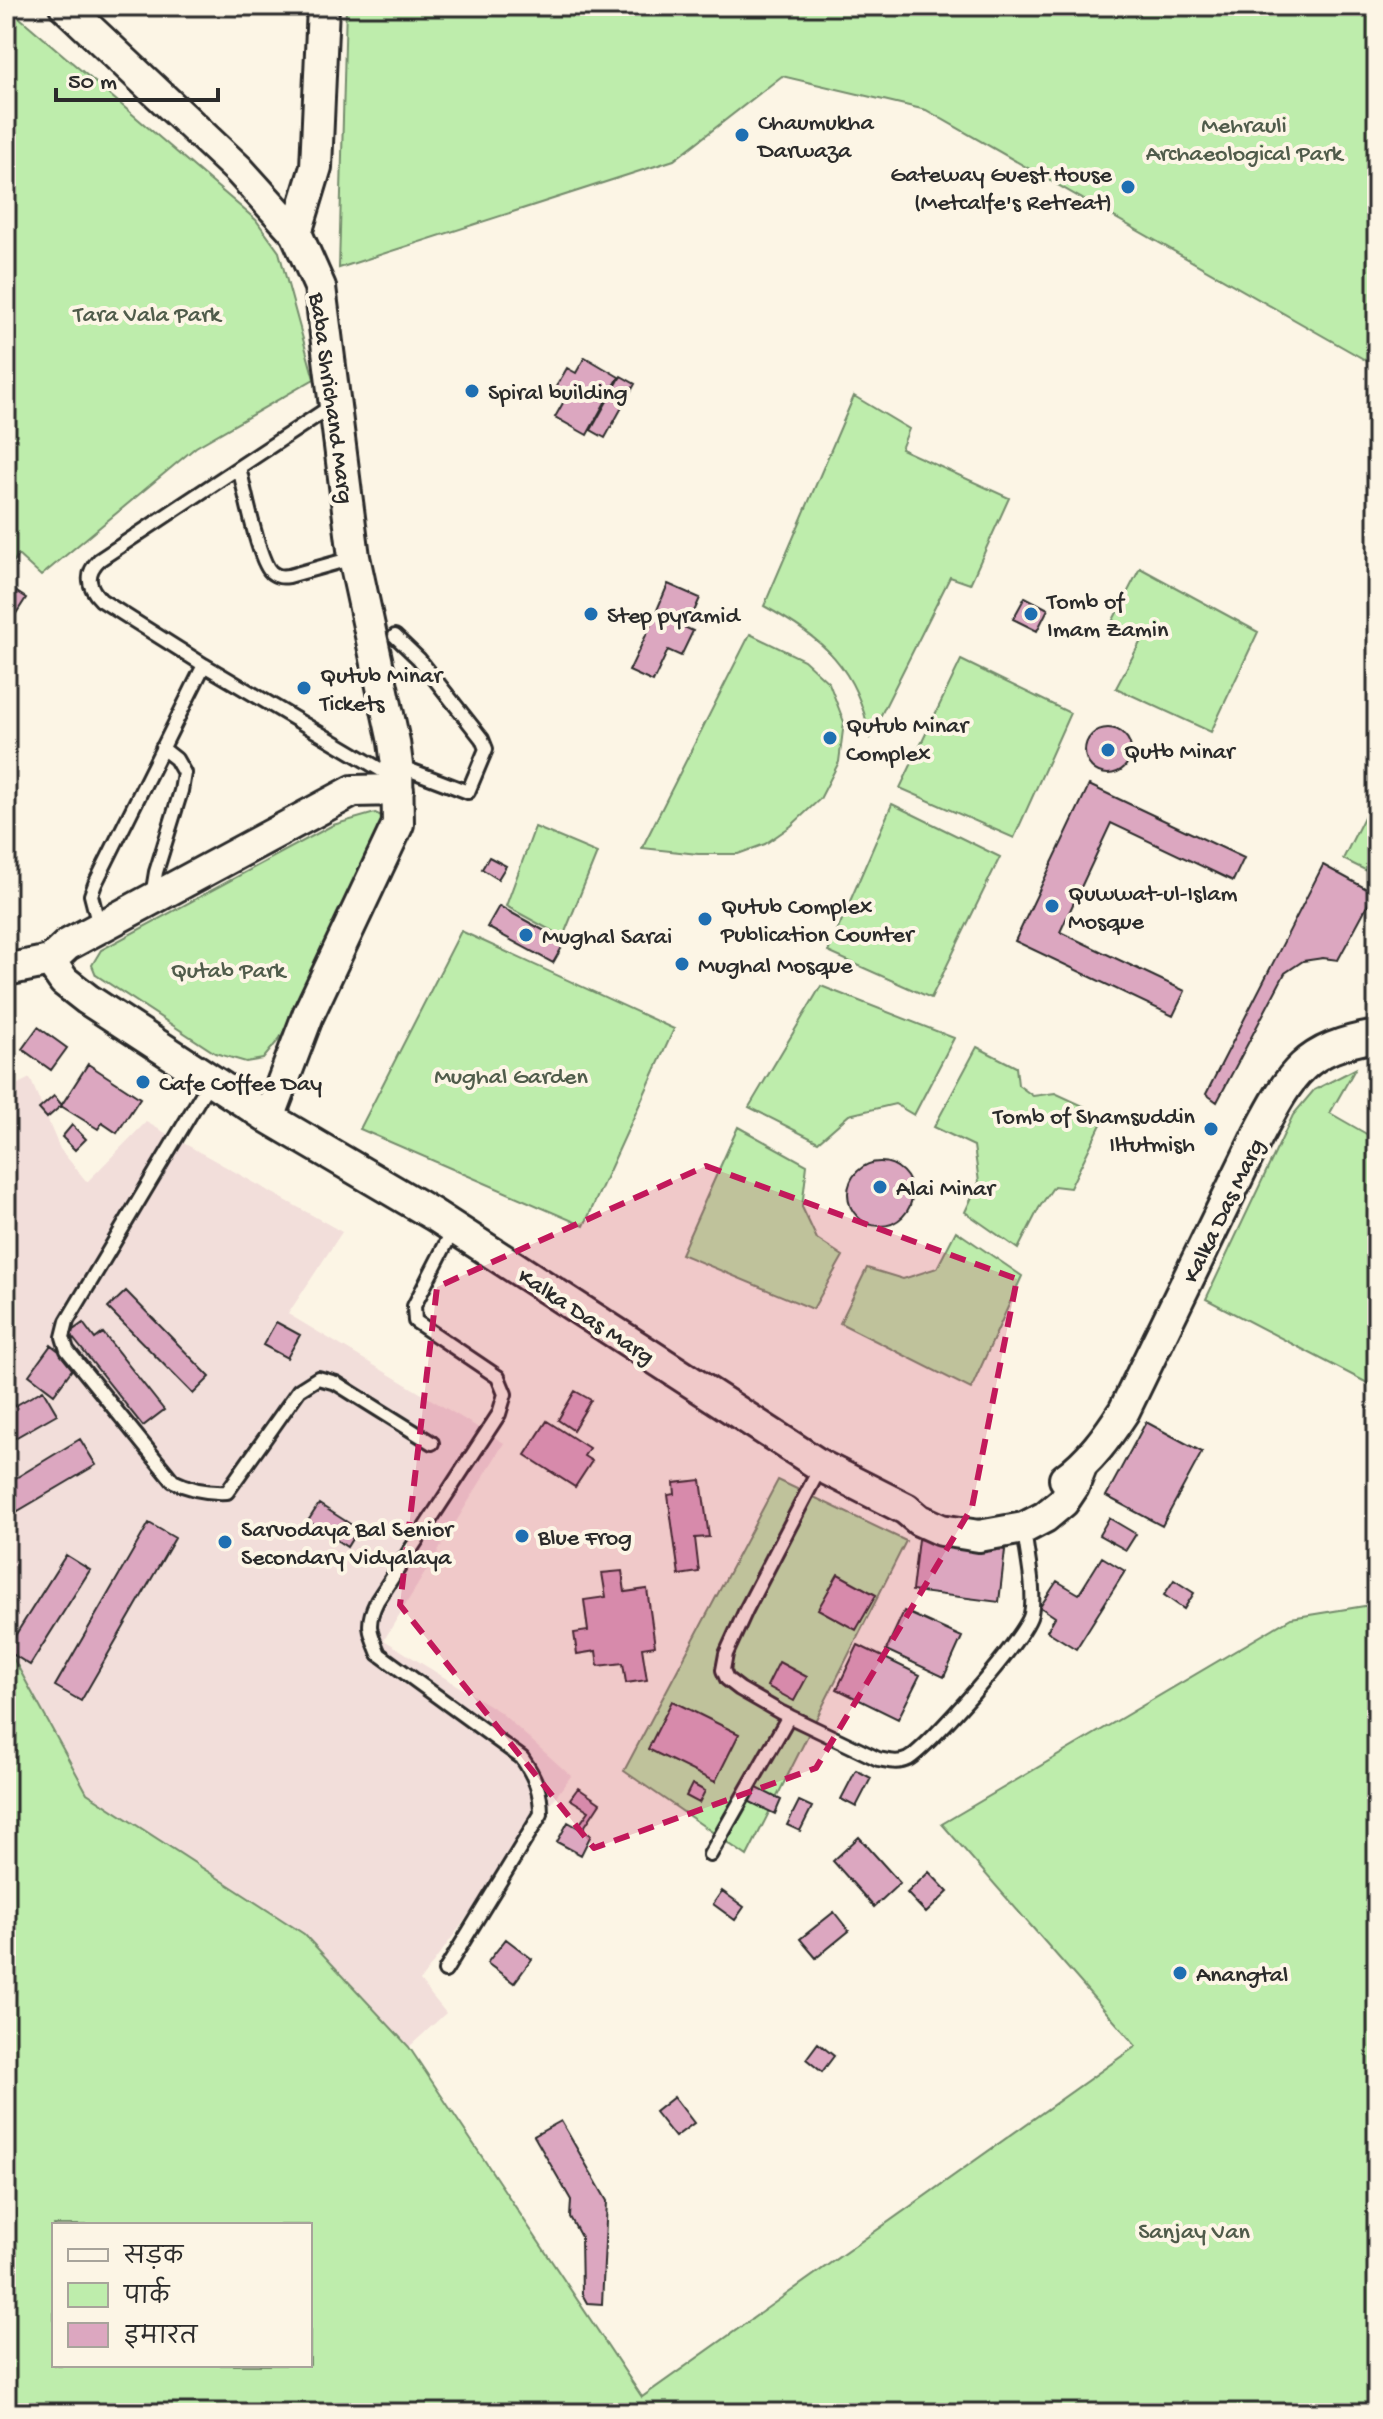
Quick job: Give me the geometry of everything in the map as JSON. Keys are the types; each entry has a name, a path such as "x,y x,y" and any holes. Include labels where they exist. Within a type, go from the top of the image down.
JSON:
{"street":[{"name":"Baba Shrichand Marg","path":"65,6 239,170 296,233 320,287 354,557 398,778 398,824 290,1056 269,1118"},
{"path":"296,233 316,167 323,6"},
{"path":"6,970 50,961 67,945 353,791 398,778"},
{"name":"Kalka Das Marg","path":"50,961 64,981 87,999 269,1118 454,1228 821,1466 906,1509 919,1520 962,1535 979,1536 1024,1528 1045,1517 1063,1502 1081,1467"},
{"name":"Kalka Das Marg","path":"906,1509 977,1516 1000,1513 1035,1500 1081,1467 1124,1411 1278,1097 1297,1070 1326,1049 1377,1036"}],"lane":[{"path":"335,403 99,560 90,572 90,588 101,600 204,665 398,778 468,792 486,749 482,739 425,667 395,636"},
{"path":"239,467 263,559 272,573 280,577 289,576 354,557"},
{"path":"100,928 91,895 95,884 204,665"},
{"path":"152,899 156,872 184,773 176,759 162,748"},
{"path":"211,1080 67,1321 63,1337 67,1350 173,1481 187,1488 208,1493 227,1492 299,1390 318,1378 336,1383 432,1443"},
{"path":"445,1971 541,1814 541,1795 534,1776 522,1758 379,1654 371,1635 369,1618 377,1601 499,1414 505,1394 498,1377 415,1321 414,1306 454,1228"},
{"path":"821,1466 746,1610 726,1654 723,1670 727,1679 740,1689 878,1759 895,1763 907,1760 935,1736 1028,1622 1031,1599 1024,1528"},
{"path":"710,1855 789,1716"}],"highlighted area":[{"path":"706,1166 1017,1279 972,1507 816,1768 594,1848 400,1605 437,1287"}],"shaded area":[{"name":"Sarvodaya Bal Senior Secondary Vidyalaya","path":"30,1078 60,1149 87,1182 146,1122 342,1232 288,1314 504,1443 384,1640 500,1712 571,1776 420,1981 446,2013 409,2047 304,1934 87,1793 6,1645 6,1090"}],"green space":[{"name":"Tara Vala Park","path":"6,6 256,220 279,252 314,379 196,447 41,576 18,555 6,574"},
{"name":"Mehrauli Archaeological Park","path":"346,6 1377,6 1377,374 1367,361 926,110 782,76 674,160 339,268"},
{"path":"854,396 909,429 901,449 1009,498 970,584 950,577 870,737 856,692 834,658 804,630 764,606"},
{"path":"1140,568 1258,632 1211,732 1116,688 1143,637 1112,622"},
{"path":"750,634 804,660 829,683 844,722 839,762 820,799 791,826 765,844 738,854 698,854 642,848"},
{"path":"961,660 1070,713 1014,838 900,788"},
{"path":"1377,791 1377,876 1343,859"},
{"path":"892,804 1000,857 931,998 828,952"},
{"name":"Qutab Park","path":"375,813 384,817 389,837 280,1038 263,1059 246,1062 215,1053 96,975 92,965 101,950 333,825"},
{"path":"535,827 597,853 563,937 506,906"},
{"name":"Mughal Garden","path":"461,931 674,1029 584,1226 360,1129"},
{"path":"821,986 954,1038 914,1115 895,1104 849,1115 818,1142 749,1107"},
{"path":"977,1047 1016,1067 1018,1085 1033,1096 1055,1093 1105,1116 1070,1188 1054,1186 1018,1249 965,1212 979,1182 974,1146 934,1127"},
{"path":"1355,1069 1330,1113 1377,1140 1377,1388 1206,1299 1293,1115 1314,1090"},
{"path":"738,1127 807,1165 802,1207 817,1239 843,1256 813,1309 681,1254"},
{"path":"956,1231 1022,1276 971,1389 840,1323 867,1268 903,1279 937,1268"},
{"path":"778,1480 906,1541 747,1856 624,1771"},
{"name":"Sanjay Van","path":"1377,1604 1377,2413 6,2413 6,1645 87,1793 304,1934 409,2047 642,2397 1136,2046 942,1824 1291,1618"}],"building":[{"path":"585,357 619,377 587,435 555,417 568,394 556,387 567,368 576,373"},
{"path":"621,376 635,384 605,438 591,430"},
{"path":"668,584 700,598 689,623 657,610"},
{"path":"6,585 26,598 6,629"},
{"name":"Tomb of Imam Zamin","path":"1025,597 1048,609 1037,631 1013,619"},
{"path":"656,614 693,631 681,656 668,650 653,682 629,671"},
{"name":"Qutb Minar","path":"1108,728 1124,735 1131,751 1124,767 1108,774 1092,767 1085,751 1092,735"},
{"name":"Quwwat-ul-Islam Mosque","path":"1089,785 1244,858 1233,881 1111,823 1060,932 1185,991 1173,1016 1015,941"},
{"path":"489,857 506,866 498,879 482,869"},
{"path":"1323,865 1374,893 1338,960 1323,958 1303,961 1285,973 1217,1102 1206,1094"},
{"name":"Mughal Sarai","path":"499,906 565,942 553,963 487,927"},
{"path":"38,1027 67,1048 51,1070 22,1049"},
{"path":"88,1064 140,1098 117,1133 102,1123 98,1129 61,1106"},
{"path":"54,1096 62,1105 47,1118 39,1109"},
{"path":"72,1125 86,1139 75,1150 62,1137"},
{"name":"Alai Minar","path":"874,1162 886,1162 903,1171 910,1182 910,1206 903,1217 886,1226 874,1226 862,1221 853,1212 848,1200 848,1188 853,1176 862,1167"},
{"path":"126,1291 210,1377 193,1394 108,1308"},
{"path":"276,1322 300,1335 287,1358 263,1345"},
{"path":"83,1323 95,1339 103,1333 164,1410 143,1426 69,1333"},
{"path":"51,1345 76,1364 54,1394 29,1375"},
{"path":"43,1390 57,1414 6,1443 6,1411"},
{"path":"575,1391 591,1400 573,1430 558,1420"},
{"path":"547,1421 589,1448 584,1456 592,1461 575,1487 525,1455"},
{"path":"1146,1422 1202,1452 1162,1526 1106,1496"},
{"path":"80,1439 96,1465 6,1518 6,1484"},
{"path":"701,1480 709,1537 695,1538 699,1572 679,1575 668,1495 675,1494 674,1483"},
{"path":"319,1504 358,1529 347,1547 308,1521"},
{"path":"1109,1518 1136,1534 1126,1550 1099,1535"},
{"path":"149,1523 175,1538 81,1701 55,1686"},
{"path":"918,1539 1005,1550 999,1602 912,1591"},
{"path":"66,1555 90,1570 30,1665 6,1650"},
{"path":"1102,1557 1125,1571 1076,1649 1047,1631 1055,1617 1040,1607 1057,1581 1079,1594"},
{"path":"622,1571 625,1592 647,1589 655,1646 642,1648 647,1680 626,1683 623,1663 598,1666 596,1651 577,1654 574,1633 588,1631 584,1600 606,1597 602,1573"},
{"path":"838,1574 876,1595 856,1630 818,1609"},
{"path":"1174,1580 1194,1593 1184,1609 1164,1595"},
{"path":"904,1611 962,1637 944,1677 886,1650"},
{"path":"858,1645 920,1675 898,1719 837,1689"},
{"path":"779,1662 807,1677 794,1701 767,1686"},
{"path":"672,1701 739,1734 715,1782 648,1749"},
{"path":"856,1770 871,1778 856,1807 841,1799"},
{"path":"692,1784 705,1791 699,1803 686,1796"},
{"path":"753,1786 781,1800 775,1814 746,1800"},
{"path":"578,1788 600,1803 583,1829 579,1825 589,1811 570,1799"},
{"path":"799,1801 812,1807 800,1831 787,1825"},
{"path":"568,1822 591,1835 581,1855 557,1842"},
{"path":"859,1837 900,1883 874,1907 833,1861"},
{"path":"929,1872 948,1892 926,1913 907,1893"},
{"path":"722,1891 744,1907 735,1920 713,1904"},
{"path":"834,1912 849,1931 816,1958 800,1939"},
{"path":"506,1939 532,1959 514,1983 487,1963"},
{"path":"818,2043 834,2056 822,2072 806,2059"},
{"path":"674,2097 694,2123 675,2137 655,2112"},
{"path":"561,2121 607,2201 602,2304 587,2303 582,2294 581,2237 570,2217 571,2200 534,2136"}],"place":[{"name":"Chaumukha Darwaza","path":"742,135"},
{"name":"Gateway Guest House (Metcalfe's Retreat)","path":"1128,187"},
{"name":"Spiral building","path":"472,391"},
{"name":"Step pyramid","path":"591,614"},
{"name":"Tomb of Imam Zamin","path":"1031,614"},
{"name":"Qutub Minar Tickets","path":"304,688"},
{"name":"Qutub Minar Complex","path":"830,738"},
{"name":"Qutb Minar","path":"1108,750"},
{"name":"Quwwat-ul-Islam Mosque","path":"1052,906"},
{"name":"Qutub Complex Publication Counter","path":"705,919"},
{"name":"Mughal Sarai","path":"526,935"},
{"name":"Mughal Mosque","path":"682,964"},
{"name":"Cafe Coffee Day","path":"143,1082"},
{"name":"Tomb of Shamsuddin Iltutmish","path":"1211,1129"},
{"name":"Alai Minar","path":"880,1187"},
{"name":"Blue Frog","path":"522,1536"},
{"name":"Sarvodaya Bal Senior Secondary Vidyalaya","path":"225,1542"},
{"name":"Anangtal","path":"1180,1973"}]}
